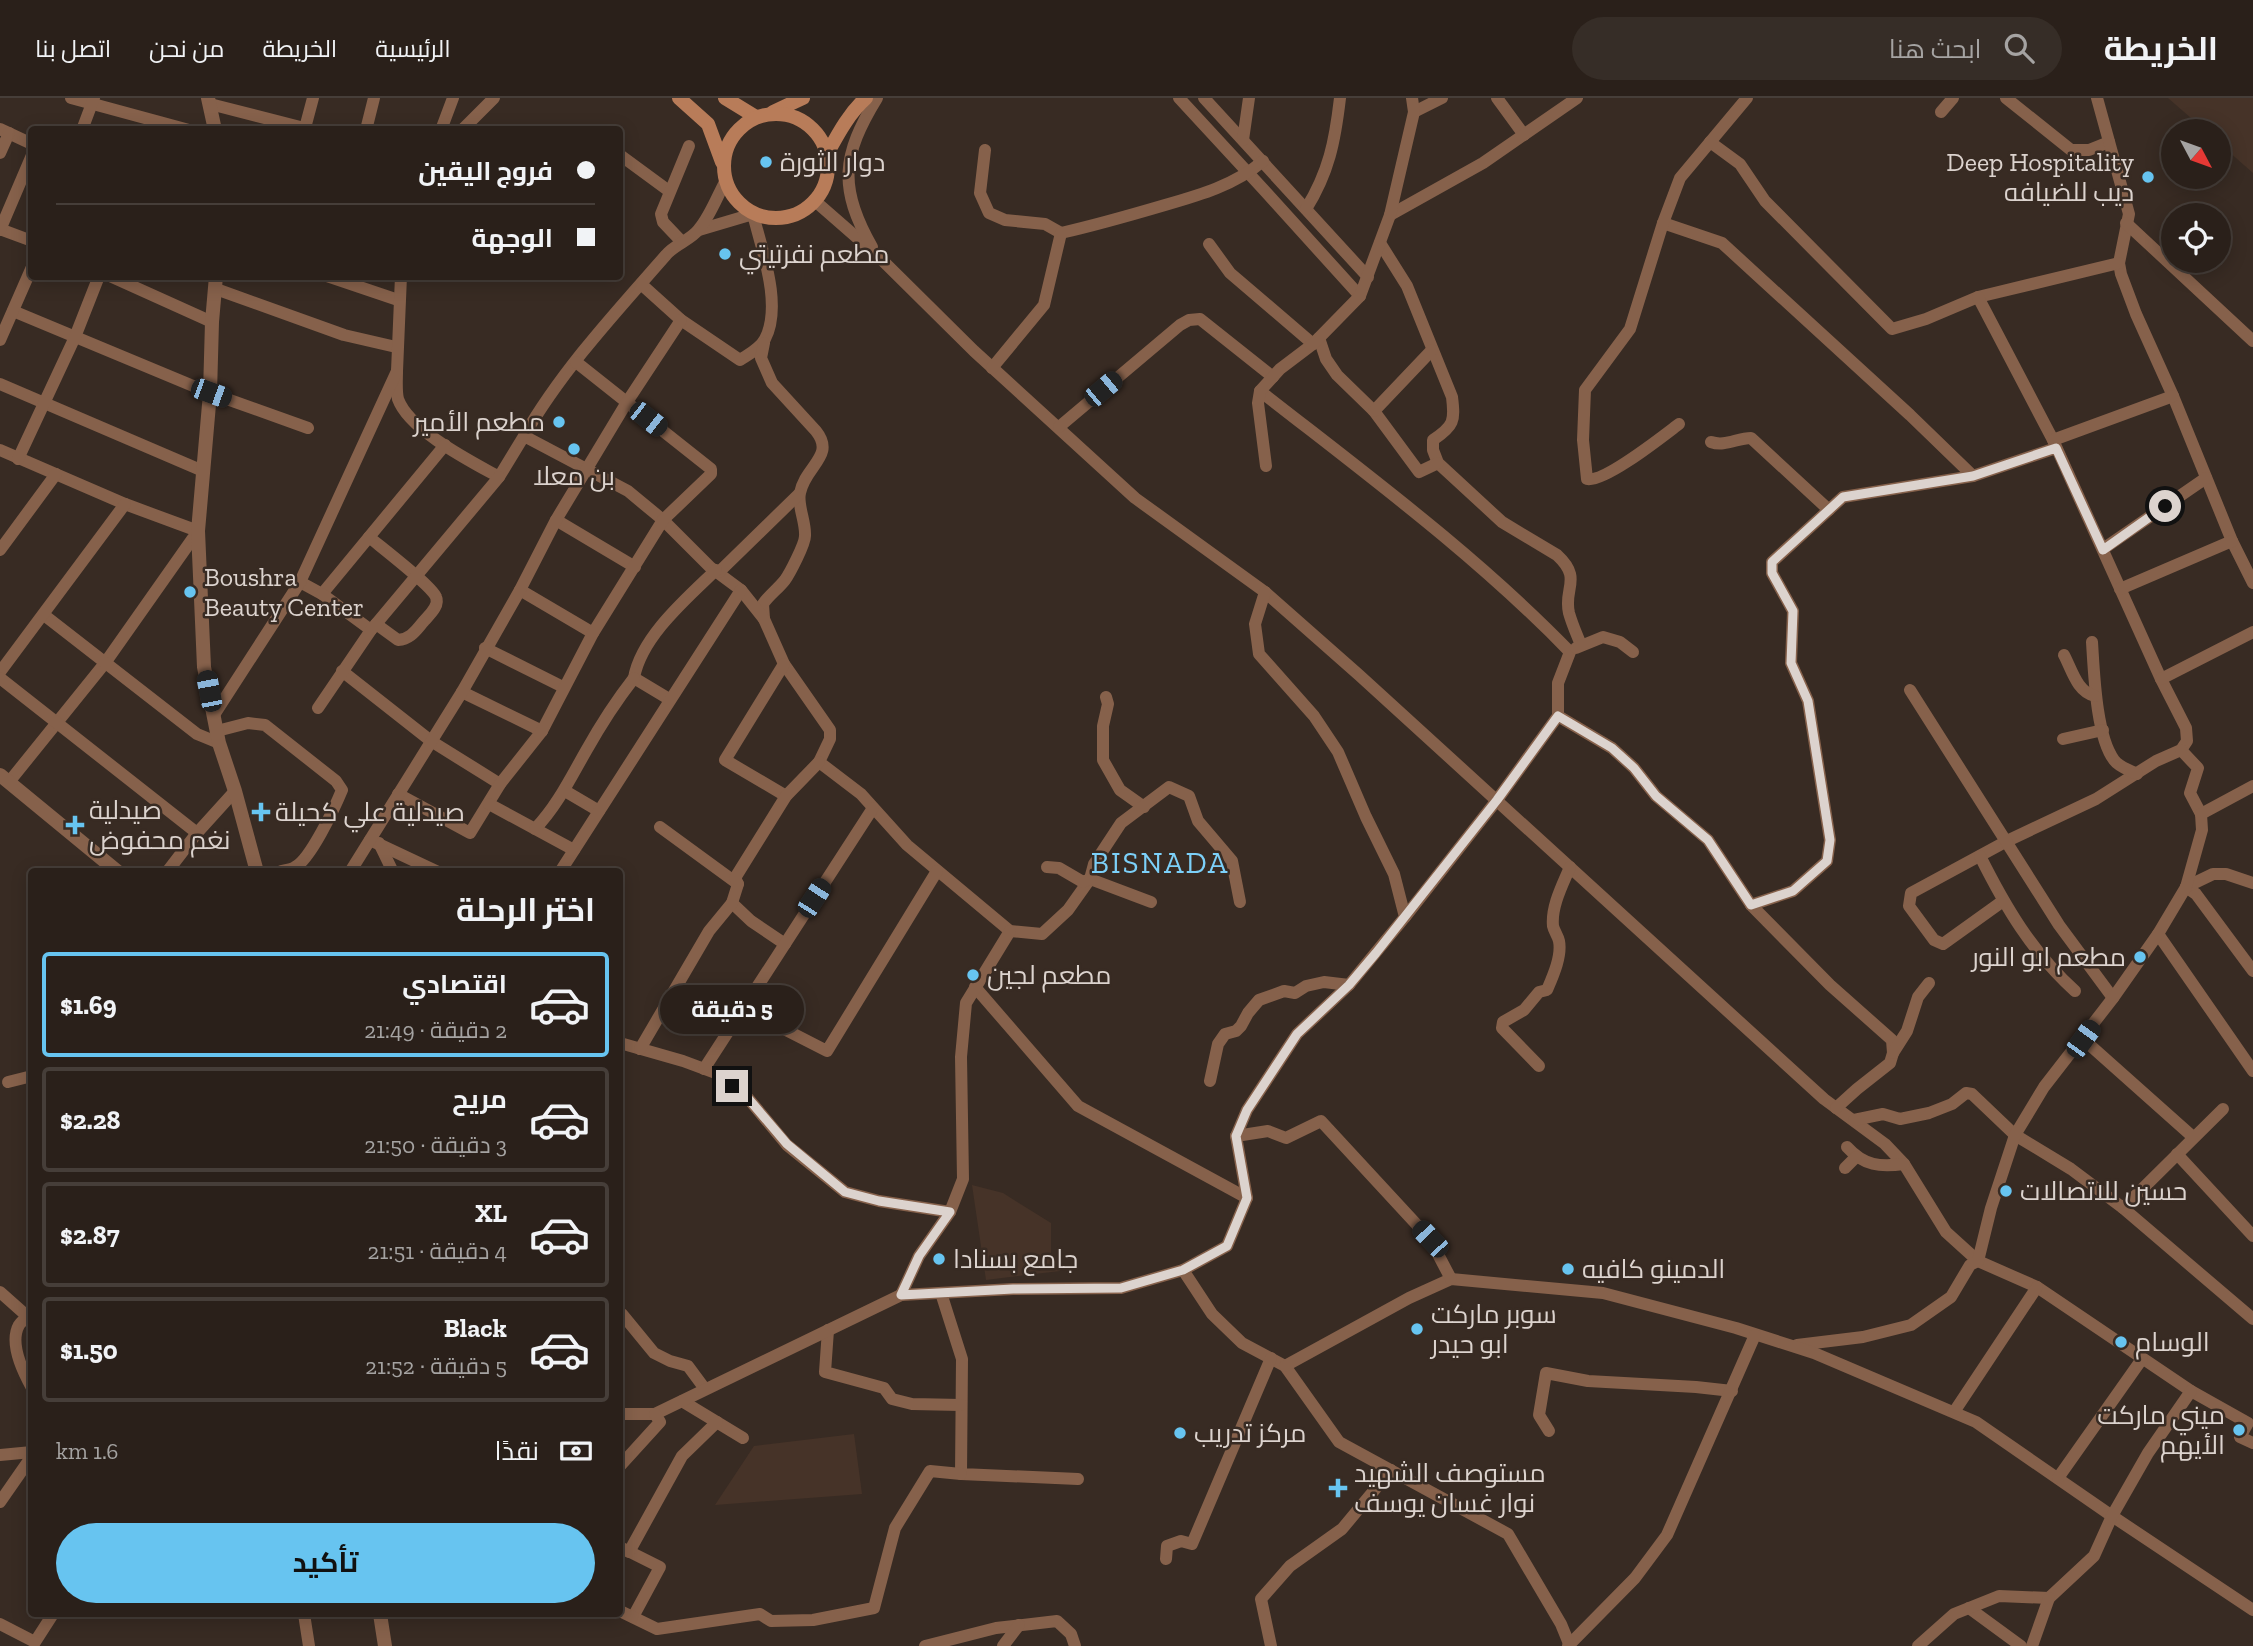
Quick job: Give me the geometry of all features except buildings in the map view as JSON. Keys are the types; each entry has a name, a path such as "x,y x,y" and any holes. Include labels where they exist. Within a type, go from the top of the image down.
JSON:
{"main road":[{"path":"679,98 708,124 723,164 725,182 736,201 753,214 769,218 786,218 802,212 815,201 824,187 828,171 827,154 821,139 799,119 785,114 763,115 725,98"},
{"path":"723,164 733,135 744,124 803,98"},
{"path":"827,154 866,98"}],"street":[{"path":"71,98 93,101 176,126"},
{"path":"308,126 313,98"},
{"path":"367,126 374,98"},
{"path":"442,126 453,98"},
{"path":"466,126 494,98"},
{"path":"877,98 855,138 848,161 847,181 860,226 878,256"},
{"path":"1178,98 1360,296"},
{"path":"1204,98 1368,277"},
{"path":"1243,140 1249,98"},
{"path":"1306,209 1320,186 1330,161 1340,98"},
{"path":"1266,466 1258,403 1260,390 1280,369 1316,341 1360,296 1390,215 1415,111 1412,98"},
{"path":"1415,111 1442,98"},
{"path":"1497,98 1524,135"},
{"path":"1390,215 1483,163 1577,98"},
{"path":"1679,424 1596,480 1587,479 1583,440 1585,390 1630,329 1662,223 1680,178 1747,98"},
{"path":"1941,112 1953,98"},
{"path":"2006,98 2071,150 2089,150 2109,142"},
{"path":"2097,98 2129,214 2119,264 2136,314 2173,396 2232,541 2253,583"},
{"path":"84,126 93,101"},
{"path":"214,126 209,101 297,126"},
{"path":"0,153 4,131 28,142"},
{"path":"1710,142 1740,164 1765,201 1892,329 1926,319 1978,298 2119,264"},
{"path":"682,242 663,222 661,214 689,146"},
{"path":"985,149 980,193 989,213 1005,220 1045,224 1061,233 1207,192 1248,174 1263,161"},
{"path":"623,157 669,191"},
{"path":"28,164 0,229 28,240"},
{"path":"699,230 725,182"},
{"path":"815,201 878,256 992,368 1135,498 1265,592 1836,1108 1885,1144 1904,1164 1946,1232 1978,1261 2037,1287 2191,1391 2250,1419 2240,1437 2253,1443"},
{"path":"318,708 374,627 499,477 539,410 670,249 699,230 753,214 773,300 761,358 772,383 816,431 825,447 809,471 799,494 661,626 636,666 634,678 587,749 565,791 551,813 535,829"},
{"path":"1662,223 1722,243 1973,476"},
{"path":"2126,223 2253,341"},
{"path":"992,368 1044,305 1061,233"},
{"path":"623,1414 654,1414 901,1295 1013,1289 1121,1288 1183,1270 1227,1246 1247,1198 1236,1136 1247,1110 1297,1034 1349,985 1405,917 1497,800 1558,716 1558,683 1576,648 1568,610 1572,576 1564,561 1502,522 1438,463 1433,450 1433,440 1444,432 1454,416 1452,397 1407,286 1380,243"},
{"path":"1209,244 1230,272 1316,341 1337,375 1374,411 1419,472 1438,463"},
{"path":"0,340 28,276"},
{"path":"18,459 75,337 97,280"},
{"path":"119,280 212,322"},
{"path":"339,280 398,300"},
{"path":"400,280 396,347 398,398 411,420 445,445 499,477"},
{"path":"256,868 218,737 204,667 198,531 211,393 212,322 216,283 344,335 396,347"},
{"path":"641,284 681,320 740,360 754,352 765,339"},
{"path":"1978,298 2055,444 2161,679 2186,728 2187,741 2180,750 2156,761 2096,799 2007,841 1911,893 1909,906 1934,940 1943,944 2003,901"},
{"path":"13,311 211,393 308,428"},
{"path":"1059,427 1189,320 1200,319 1273,377"},
{"path":"353,868 375,841 398,794 462,692 556,520 627,402 681,320"},
{"path":"1374,411 1432,350"},
{"path":"398,794 470,833 500,784 542,731 593,633 663,520 708,479 711,469 576,362"},
{"path":"214,715 300,582 397,371"},
{"path":"0,384 203,471"},
{"path":"1260,390 1430,523 1545,626 1576,648"},
{"path":"1751,905 1793,891 1827,861 1830,840 1812,721 1804,691 1791,663 1793,611 1772,573 1772,562 1843,497 1973,476 2173,396"},
{"path":"524,436 628,491 663,520 710,567 741,590 764,619 784,664 830,730 830,739 819,762 786,796 736,878 738,884 732,903 709,931 640,1049"},
{"path":"1711,442 1717,444 1751,438 1829,510"},
{"path":"322,594 445,445"},
{"path":"0,450 125,504 198,531"},
{"path":"0,550 56,474"},
{"path":"2103,550 2206,478"},
{"path":"764,619 763,604 786,579 806,538 799,494"},
{"path":"0,672 125,504"},
{"path":"556,520 635,567"},
{"path":"113,868 4,779 58,723 105,663 198,531"},
{"path":"300,582 374,627 398,639 408,638 434,609 436,596 369,537"},
{"path":"2120,589 2232,541"},
{"path":"520,590 593,633"},
{"path":"563,868 741,590"},
{"path":"1265,592 1255,624 1259,654 1314,716 1338,752 1394,874 1405,917"},
{"path":"44,615 197,734 218,737 247,723 265,725 336,781 342,790 332,813 305,859 295,868"},
{"path":"2161,679 2253,632"},
{"path":"1576,648 1603,637 1620,642 1633,652"},
{"path":"2092,642 2095,696 2113,760 2137,774"},
{"path":"485,648 563,687"},
{"path":"2064,655 2081,688 2086,694 2095,696"},
{"path":"784,664 725,760 786,796"},
{"path":"342,671 430,741 500,784"},
{"path":"0,678 197,833"},
{"path":"634,678 669,699"},
{"path":"1910,690 2059,925 2113,998"},
{"path":"462,692 542,731"},
{"path":"1106,697 1108,704 1103,726 1103,760 1120,790 1144,807"},
{"path":"1558,716 1612,748 1634,768 1656,796 1708,840 1751,905 1830,985 1892,1040 1893,1053"},
{"path":"2063,739 2103,730"},
{"path":"1790,1346 1863,1337 1912,1325 1951,1297 1970,1265 1978,1261 1991,1208 2015,1135 2044,1087 2113,998 2186,887 2202,830 2202,814 2189,793 2199,768 2180,750"},
{"path":"819,762 861,794 907,845 1010,931 1042,934 1068,910 1090,879 1094,864 1121,824 1169,787 1189,796 1198,821 1232,861 1240,902"},
{"path":"2202,814 2253,786"},
{"path":"170,868 235,791"},
{"path":"565,791 598,811"},
{"path":"489,804 574,850"},
{"path":"704,1069 873,808"},
{"path":"660,827 738,884"},
{"path":"375,841 391,868"},
{"path":"375,841 430,868"},
{"path":"1980,856 2003,901 2038,954 2075,991"},
{"path":"1047,867 1059,868 1083,881 1090,879 1151,902"},
{"path":"1539,1066 1502,1028 1503,1022 1524,1010 1539,992 1547,990 1560,949 1553,926 1555,905 1570,867"},
{"path":"743,1008 827,1051 937,871"},
{"path":"2186,887 2213,874 2226,874 2253,883"},
{"path":"2186,887 2196,894 2253,971"},
{"path":"732,903 751,921 785,944"},
{"path":"901,1295 919,1256 950,1212 963,1179 961,1057 966,1003 1010,931"},
{"path":"2158,933 2253,1071"},
{"path":"1210,1081 1218,1044 1225,1034 1236,1031 1241,1026 1259,1000 1284,991 1295,993 1306,986 1324,982 1349,985"},
{"path":"1836,1108 1889,1063 1907,1031 1918,997 1929,983"},
{"path":"975,987 1078,1106 1247,1198"},
{"path":"2083,1039 2193,1138"},
{"path":"623,1045 718,1074 747,1097 787,1144 845,1192 879,1201 950,1212"},
{"path":"8,1082 28,1077"},
{"path":"1854,1120 1883,1114 1900,1119 1929,1113 1952,1104 1966,1093 1972,1094 2015,1135 2071,1169 2123,1208 2253,1319"},
{"path":"2123,1208 2222,1109"},
{"path":"1236,1136 1268,1131 1286,1138 1321,1121 1430,1239 1451,1279"},
{"path":"1845,1168 1851,1152 1870,1163 1888,1166 1904,1164"},
{"path":"2177,1154 2253,1236"},
{"path":"1183,1270 1212,1314 1242,1343 1285,1366 1339,1442 1508,1534 1562,1624 1569,1646 1635,1578 1667,1535 1755,1335"},
{"path":"1285,1366 1409,1297 1451,1279 1602,1293 1814,1353 1976,1422 2253,1610"},
{"path":"1954,1412 2037,1287"},
{"path":"0,1292 27,1316 18,1326 16,1342 28,1381"},
{"path":"941,1293 962,1359 961,1474"},
{"path":"623,1315 654,1353 688,1366 705,1389"},
{"path":"828,1330 825,1372 884,1388 892,1399 912,1404 961,1405"},
{"path":"1166,1559 1167,1546 1181,1541 1192,1544 1271,1359"},
{"path":"2058,1478 2142,1359"},
{"path":"1549,1431 1539,1415 1546,1373 1588,1381 1732,1391"},
{"path":"2032,1646 2049,1598 2094,1556 2112,1516 2148,1453 2191,1391"},
{"path":"682,1401 743,1438"},
{"path":"623,1463 660,1422 654,1414"},
{"path":"633,1617 660,1567 624,1549 682,1456 717,1422"},
{"path":"0,1455 28,1454"},
{"path":"0,1502 28,1460"},
{"path":"1271,1646 1261,1599 1290,1566 1342,1529 1391,1470"},
{"path":"623,1612 657,1629 760,1614 771,1621 813,1620 874,1608 895,1528 930,1471 1077,1479"},
{"path":"1918,1646 1954,1614 1999,1596 2049,1598"},
{"path":"1969,1608 2021,1646"},
{"path":"0,1625 35,1642 51,1617"},
{"path":"304,1617 309,1646"},
{"path":"380,1617 384,1646"},
{"path":"925,1646 996,1628 1057,1620 1071,1634 1074,1646"},
{"path":"1003,1646 1019,1625"}],"shaded area":[{"path":"2168,98 2253,98 2253,173 2231,154 2231,119 2192,119"},
{"path":"972,1185 1003,1193 1051,1223 1051,1255 1060,1259 1060,1271 986,1280"},
{"path":"854,1434 862,1494 715,1505 754,1446"}],"place":[{"name":"دوار الثورة","path":"766,162"},
{"name":"Deep Hospitality ديب للضيافه","path":"2148,177"},
{"name":"مطعم نفرتيتي","path":"725,254"},
{"name":"مطعم الأمير","path":"559,422"},
{"name":"بن معلا","path":"574,449"},
{"name":"Boushra Beauty Center","path":"190,592"},
{"name":"صيدلية علي كحيلة","path":"261,812"},
{"name":"صيدلية نغم محفوض","path":"75,825"},
{"name":"مطعم ابو النور","path":"2140,957"},
{"name":"مطعم لجين","path":"973,975"},
{"name":"حسين للاتصالات","path":"2006,1191"},
{"name":"جامع بسنادا","path":"939,1259"},
{"name":"الدمينو كافيه","path":"1568,1269"},
{"name":"سوبر ماركت ابو حيدر","path":"1417,1329"},
{"name":"الوسام","path":"2121,1342"},
{"name":"ميني ماركت الأيهم","path":"2239,1430"},
{"name":"مركز تدريب","path":"1180,1433"},
{"name":"مستوصف الشهيد نوار غسان يوسف","path":"1338,1488"}],"district":[{"name":"BISNADA","path":"1160,863"}],"route":[{"path":"732,1086 747,1097 787,1144 845,1192 879,1201 950,1212 919,1256 901,1295 1013,1289 1121,1288 1183,1270 1227,1246 1247,1198 1236,1136 1247,1110 1297,1034 1349,985 1376,953 1497,800 1558,716 1612,748 1634,768 1656,796 1708,840 1751,905 1793,891 1827,861 1830,840 1808,701 1791,663 1793,611 1772,573 1772,562 1843,497 1973,476 2056,448 2103,550 2165,506"}]}
